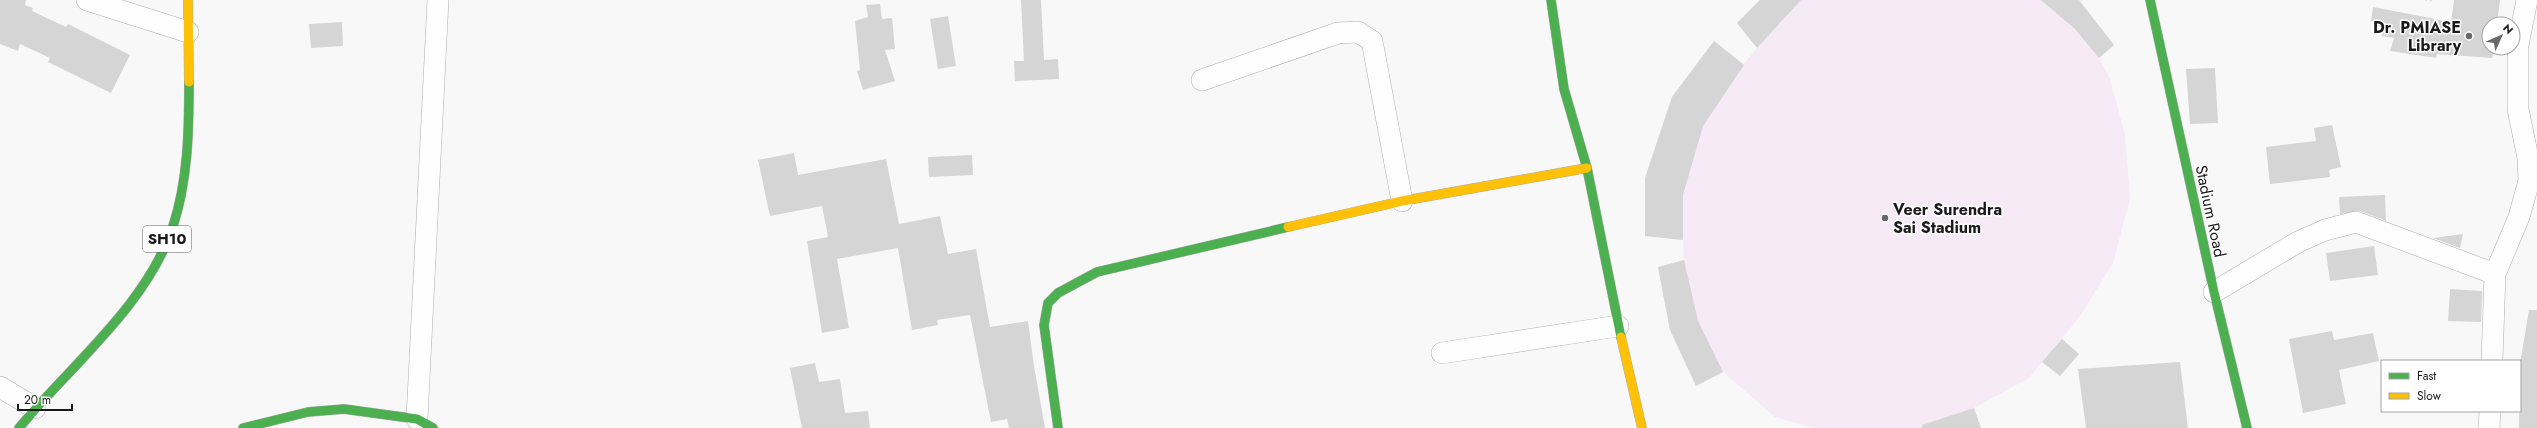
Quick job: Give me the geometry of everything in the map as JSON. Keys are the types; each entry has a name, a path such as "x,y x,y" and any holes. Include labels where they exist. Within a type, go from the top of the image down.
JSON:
{"street":[{"name":"SH10","path":"19,428 35,408 132,300 154,267 173,228 181,198 187,127 188,0"},
{"path":"243,428 308,412 344,409 425,423 438,0"},
{"path":"1551,0 1564,89 1587,168 1618,326 1642,428"},
{"name":"Stadium Road","path":"2150,0 2214,292 2247,428"},
{"path":"2492,360 2495,274 2533,183 2518,109 2518,45 2527,0"},
{"path":"94,2 188,32"},
{"path":"1202,80 1338,32 1358,32 1372,41 1402,201"},
{"path":"1058,428 1043,324 1047,304 1066,286 1097,272 1402,201 1587,168"},
{"path":"2214,292 2298,242 2325,230 2356,222 2495,274"},
{"path":"1442,353 1618,326"},
{"path":"0,387 35,408"},
{"path":"2489,428 2490,412"}],"path":[{"path":"2425,0 2433,0"}],"shaded area":[{"name":"Veer Surendra Sai Stadium","path":"1760,0 2083,0 2066,21 2078,32 2094,19 2114,45 2099,58 2110,79 2125,135 2130,199 2113,263 2080,316 2062,339 2079,354 2060,376 2042,362 2029,378 1974,408 1981,428 1814,428 1775,417 1723,372 1696,386 1670,330 1658,267 1684,260 1683,240 1645,236 1645,178 1672,97 1714,41 1744,64 1757,48 1737,23"}],"building":[{"path":"0,0 26,0 25,5 33,8 32,11 66,27 68,24 130,55 111,93 48,62 50,58 20,44 18,51 0,44"},
{"path":"1021,0 1041,0 1044,60 1058,59 1059,79 1015,81 1014,61 1024,61"},
{"path":"1760,0 1801,0 1757,48 1737,23"},
{"path":"2041,0 2079,0 2114,45 2099,58 2075,29"},
{"path":"2454,0 2500,0 2498,16 2481,16 2481,56 2492,56 2492,58 2437,54 2436,58 2390,51 2394,38 2382,36 2385,23 2371,21 2373,7 2451,22"},
{"path":"880,4 882,19 892,18 895,49 885,50 895,81 863,90 857,71 860,70 855,21 868,17 866,5"},
{"path":"948,16 956,66 938,69 930,19"},
{"path":"342,22 343,46 311,48 309,24"},
{"path":"1714,41 1744,65 1703,126 1683,195 1683,240 1645,236 1645,178 1672,97"},
{"path":"2215,68 2218,123 2190,124 2186,69"},
{"path":"2332,125 2341,167 2329,170 2330,177 2270,184 2266,147 2316,141 2314,128"},
{"path":"794,153 798,175 886,159 899,224 940,216 948,254 976,249 990,327 1028,321 1045,428 1009,428 1007,419 991,422 970,315 937,320 938,325 912,330 898,248 837,259 849,328 822,333 807,241 828,237 822,206 770,216 758,160"},
{"path":"972,155 973,175 929,177 928,157"},
{"path":"2385,195 2386,221 2360,211 2340,214 2339,197"},
{"path":"2463,234 2460,248 2433,238"},
{"path":"2374,246 2378,275 2330,281 2326,253"},
{"path":"1684,260 1698,321 1723,372 1696,386 1670,330 1658,267"},
{"path":"2450,289 2482,291 2481,322 2448,321"},
{"path":"2529,310 2537,310 2537,428 2519,428 2519,412 2521,412 2521,360"},
{"path":"2332,331 2334,340 2373,333 2379,361 2339,370 2346,404 2303,413 2289,339"},
{"path":"2062,339 2079,354 2060,376 2042,362"},
{"path":"2180,362 2188,428 2086,428 2078,369"},
{"path":"815,363 819,382 840,379 845,413 868,411 870,428 802,428 790,368"},
{"path":"1974,408 1981,428 1922,428 1922,425"}],"traffic: fast":[{"path":"1551,0 1564,89 1587,168 1621,337"},
{"path":"2150,0 2214,292 2247,428"},
{"path":"19,428 127,308 146,282 161,255 173,226 178,209 185,173 189,118 189,82"},
{"path":"1058,428 1044,325 1048,303 1058,293 1097,272 1288,227"},
{"path":"243,428 308,412 344,409 417,419 433,428"}],"traffic: slow":[{"path":"188,0 189,82"},
{"path":"1288,227 1402,201 1587,168"},
{"path":"1621,337 1642,428"}],"place":[{"name":"Dr. PMIASE Library","path":"2469,36"},
{"name":"Veer Surendra Sai Stadium","path":"1885,218"}]}
